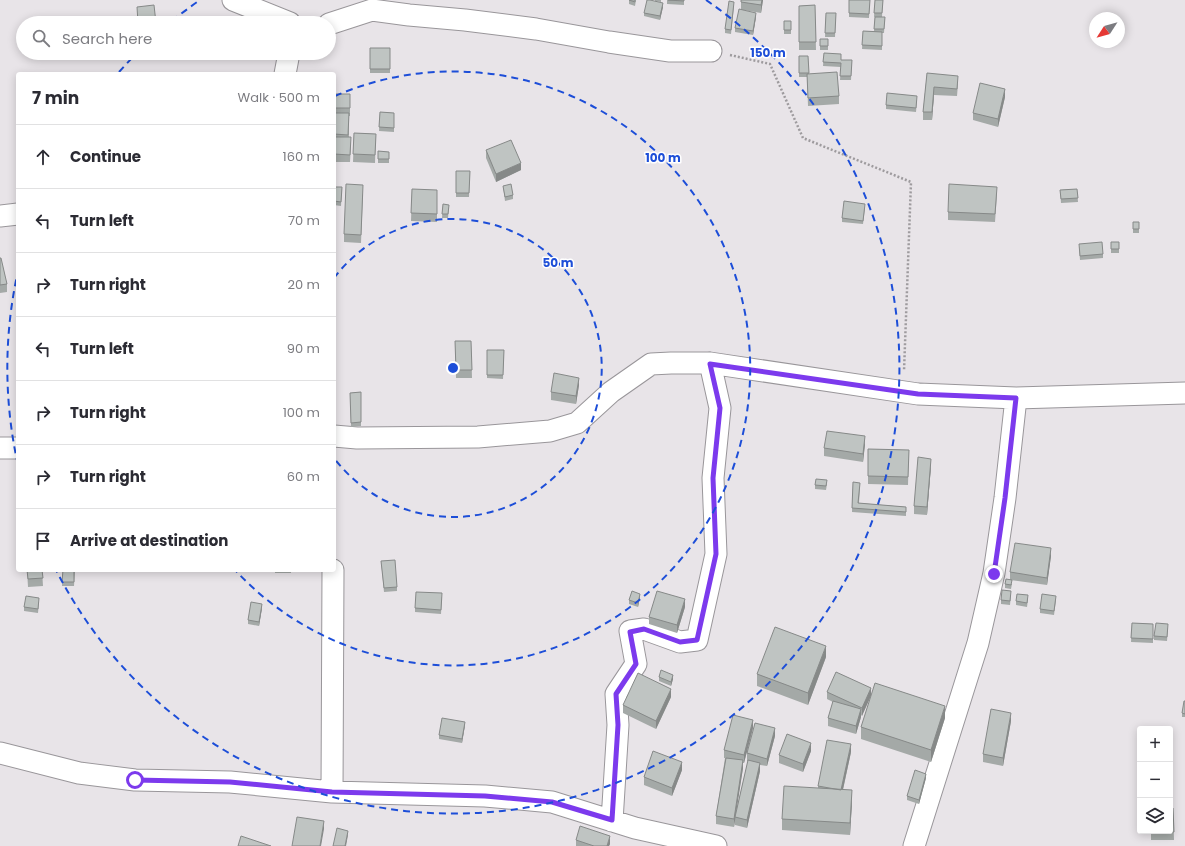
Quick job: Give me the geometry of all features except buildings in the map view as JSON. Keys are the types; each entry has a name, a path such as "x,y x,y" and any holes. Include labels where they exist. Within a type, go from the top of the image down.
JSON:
{"street":[{"path":"233,0 273,16"},
{"path":"336,22 372,10 520,27 670,51 712,51"},
{"path":"285,72 288,60"},
{"path":"0,216 16,214"},
{"path":"336,436 357,438 478,437 550,431 577,423 611,392 651,364 710,364 918,394 1016,398 1185,393"},
{"path":"612,820 618,725 616,694 636,664 630,632 644,629 680,642 697,640 716,554 713,478 720,408 710,364"},
{"path":"914,846 978,643 994,574 1005,498 1016,398"},
{"path":"0,448 16,448"},
{"path":"332,792 333,572"},
{"path":"0,753 79,773 128,779 230,782 332,792 485,796 552,802 635,828 716,846"}],"path":[{"path":"712,51 770,64 803,138 911,182 903,392"}],"route":[{"path":"135,780 230,782 332,792 485,796 552,802 612,820 618,725 616,694 636,664 630,632 644,629 680,642 697,640 716,554 713,478 720,408 710,364 918,394 1016,398 1005,498 994,574"}]}
